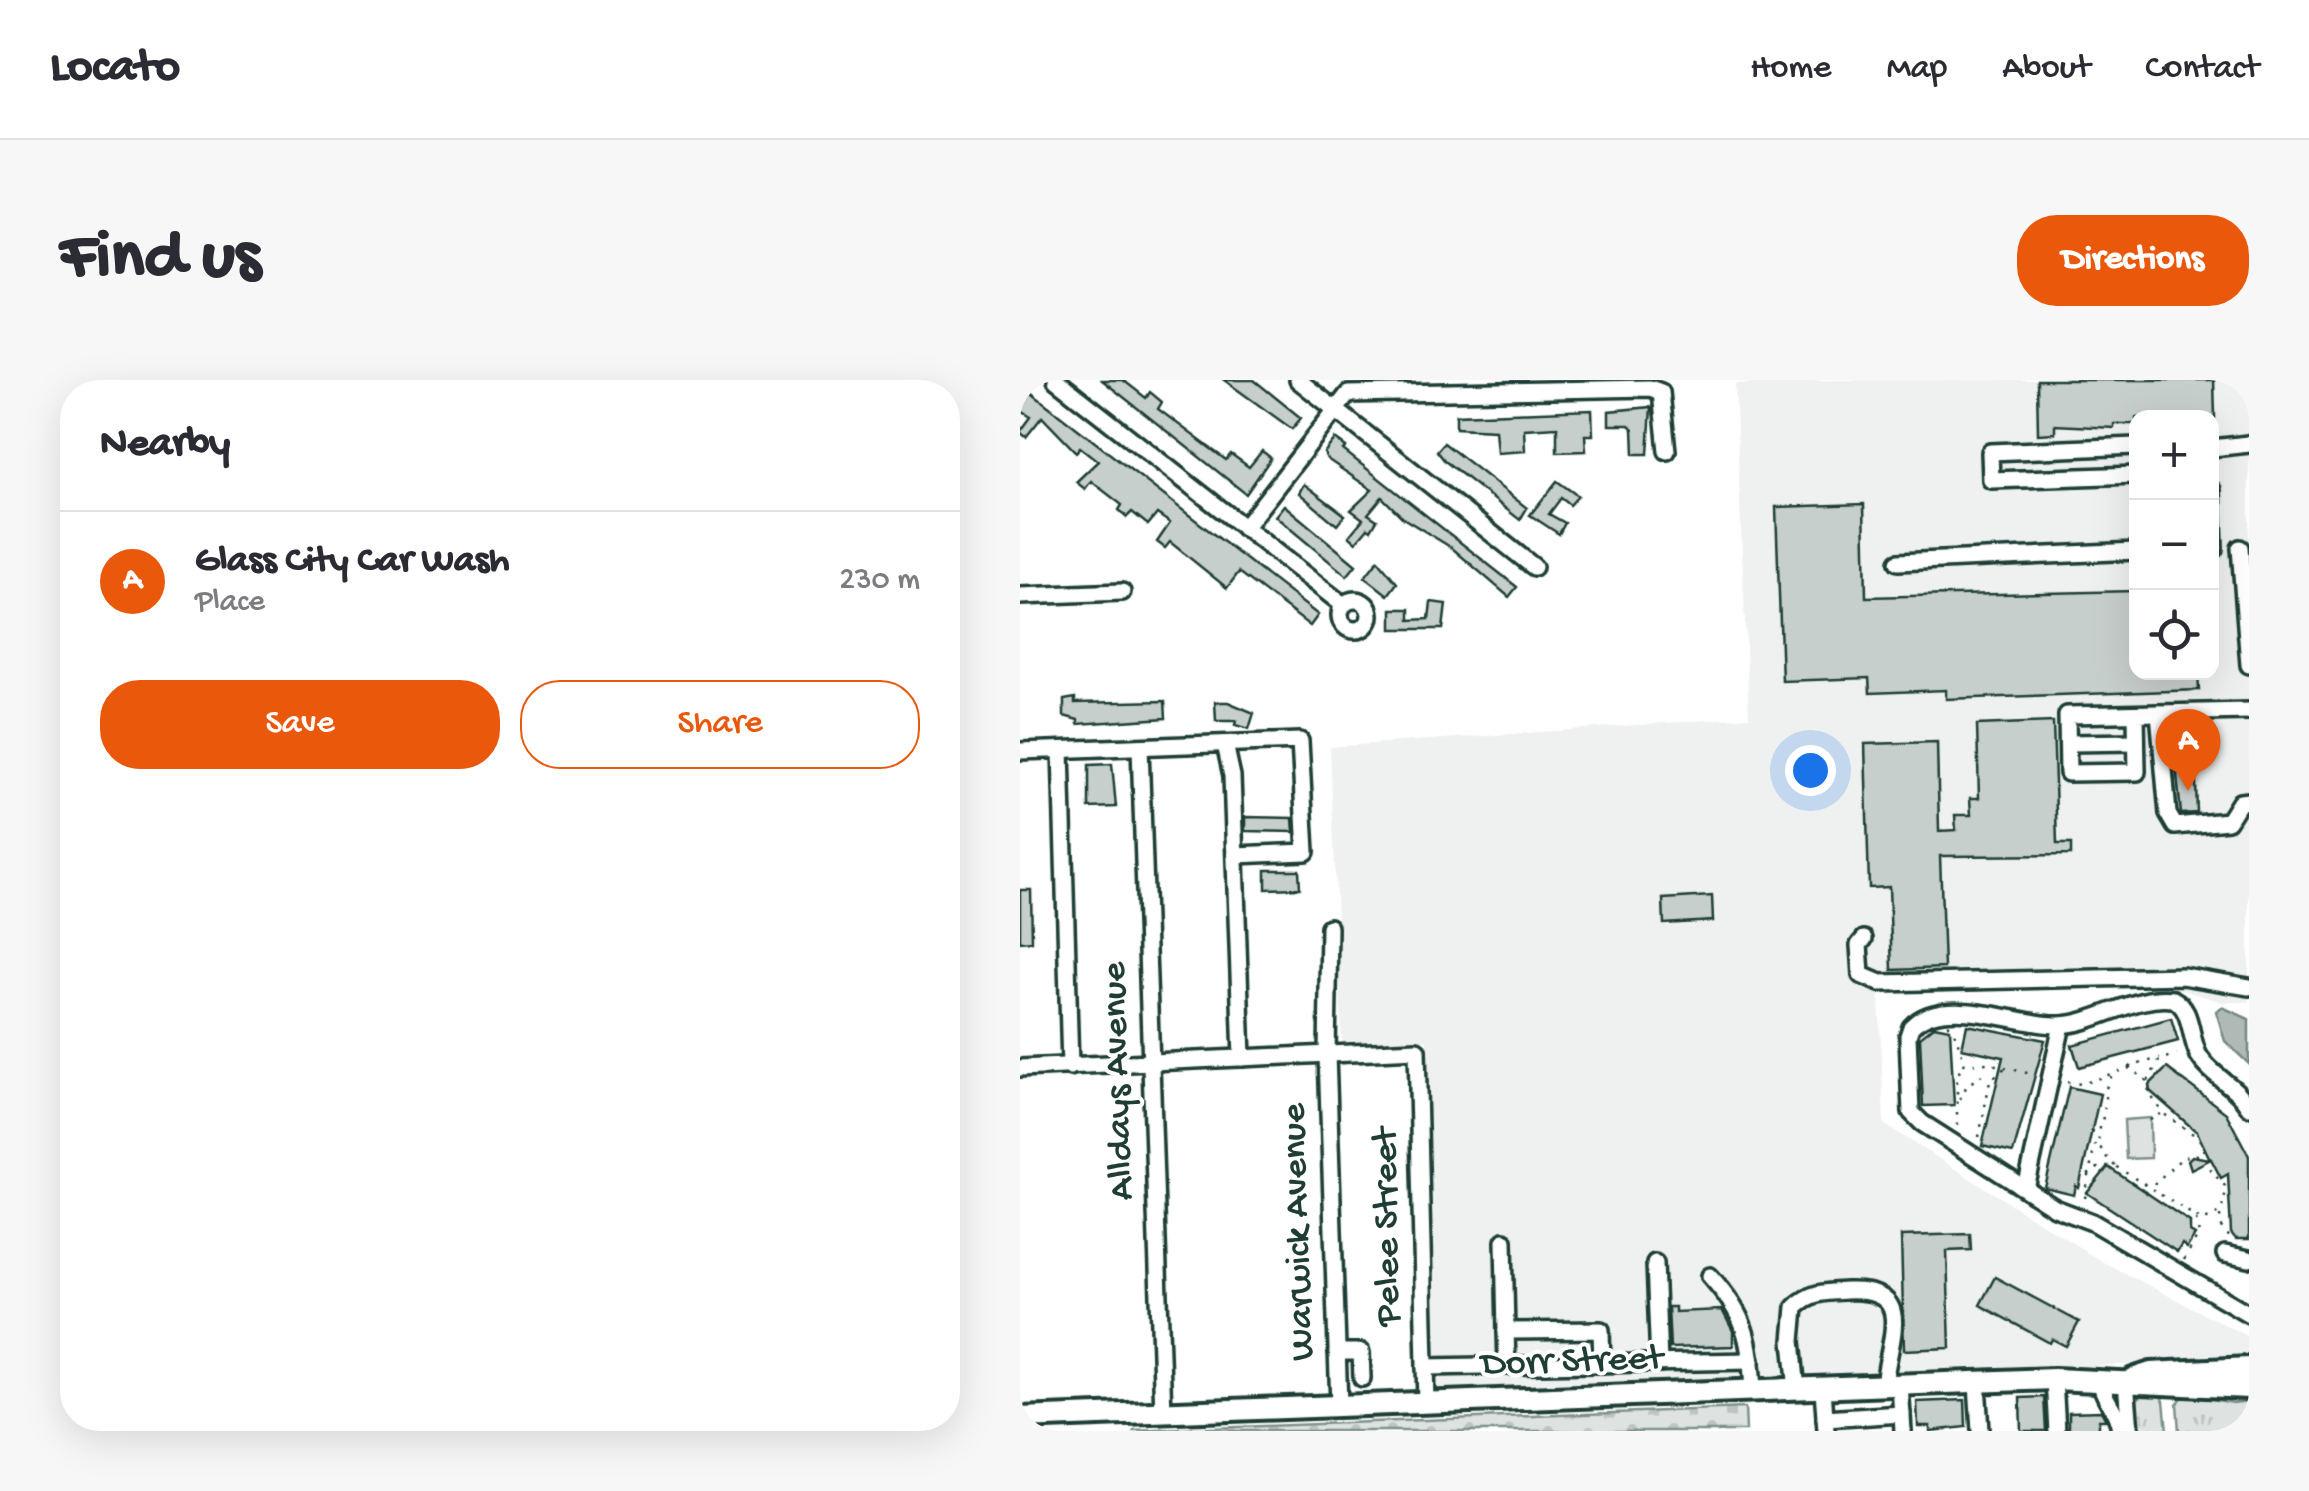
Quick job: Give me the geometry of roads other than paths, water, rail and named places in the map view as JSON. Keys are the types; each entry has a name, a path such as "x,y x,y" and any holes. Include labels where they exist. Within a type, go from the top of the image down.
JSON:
{"main road":[{"name":"Dorr Street","path":"2126,1381 2152,1373 2249,1368"},
{"path":"2239,1388 2231,1378 2249,1376"},
{"name":"Dorr Street","path":"1020,1418 2054,1380 2239,1388"}],"street":[{"path":"1056,380 1342,604"},
{"path":"1298,380 1534,567"},
{"path":"1244,528 1335,411 1348,387 1636,385 1662,392 1667,451"},
{"path":"2219,447 2249,444"},
{"path":"2129,446 1990,452 1991,480 2129,475"},
{"path":"2219,549 2244,548 2249,665"},
{"path":"1898,562 2129,551"},
{"path":"1020,596 1122,592"},
{"path":"2136,714 2137,772 2068,773 2067,715 2249,711"},
{"path":"2159,713 2168,814 2175,826 2213,826 2228,821 2240,802 2249,802"},
{"path":"1020,751 1300,742 1306,852 1235,855"},
{"path":"2068,743 2136,742"},
{"path":"1225,744 1232,776 1242,1058"},
{"name":"Alldays Avenue","path":"1140,747 1163,1413"},
{"path":"1062,750 1070,1067"},
{"name":"Warwick Avenue","path":"1329,927 1327,1055 1339,1406"},
{"path":"1864,939 1859,945 1861,975 1880,983 2167,976 2249,988"},
{"path":"2249,1108 2238,1090 2202,1060 2186,1011 2174,998 2062,1025 1982,1011 1923,1018 1911,1027 1908,1036 1911,1112 2026,1189 2249,1314"},
{"path":"2026,1189 2062,1025"},
{"name":"Pelee Street","path":"1327,1055 1417,1050 1426,1403"},
{"path":"1020,1068 1327,1055"},
{"path":"1504,1241 1507,1365"},
{"path":"2228,1247 2249,1259"},
{"path":"1654,1263 1659,1363"},
{"path":"1710,1276 1738,1308 1752,1361 1753,1391"},
{"path":"1797,1390 1792,1341 1795,1306 1806,1296 1876,1291 1888,1298 1894,1312 1892,1386 1902,1414 1903,1431"},
{"path":"1506,1332 1600,1330 1602,1364"},
{"path":"1337,1352 1360,1352 1362,1378"},
{"path":"1425,1367 1752,1361"},
{"path":"1463,1366 1466,1401"},
{"path":"2054,1380 2056,1431"},
{"path":"2100,1380 2102,1396 2118,1410 2120,1431"},
{"path":"2126,1381 2130,1431"},
{"path":"1977,1382 1980,1431"},
{"path":"1823,1388 1825,1425 1902,1414"}],"place":[{"name":"Glass City Car Wash","path":"2188,791"}]}
